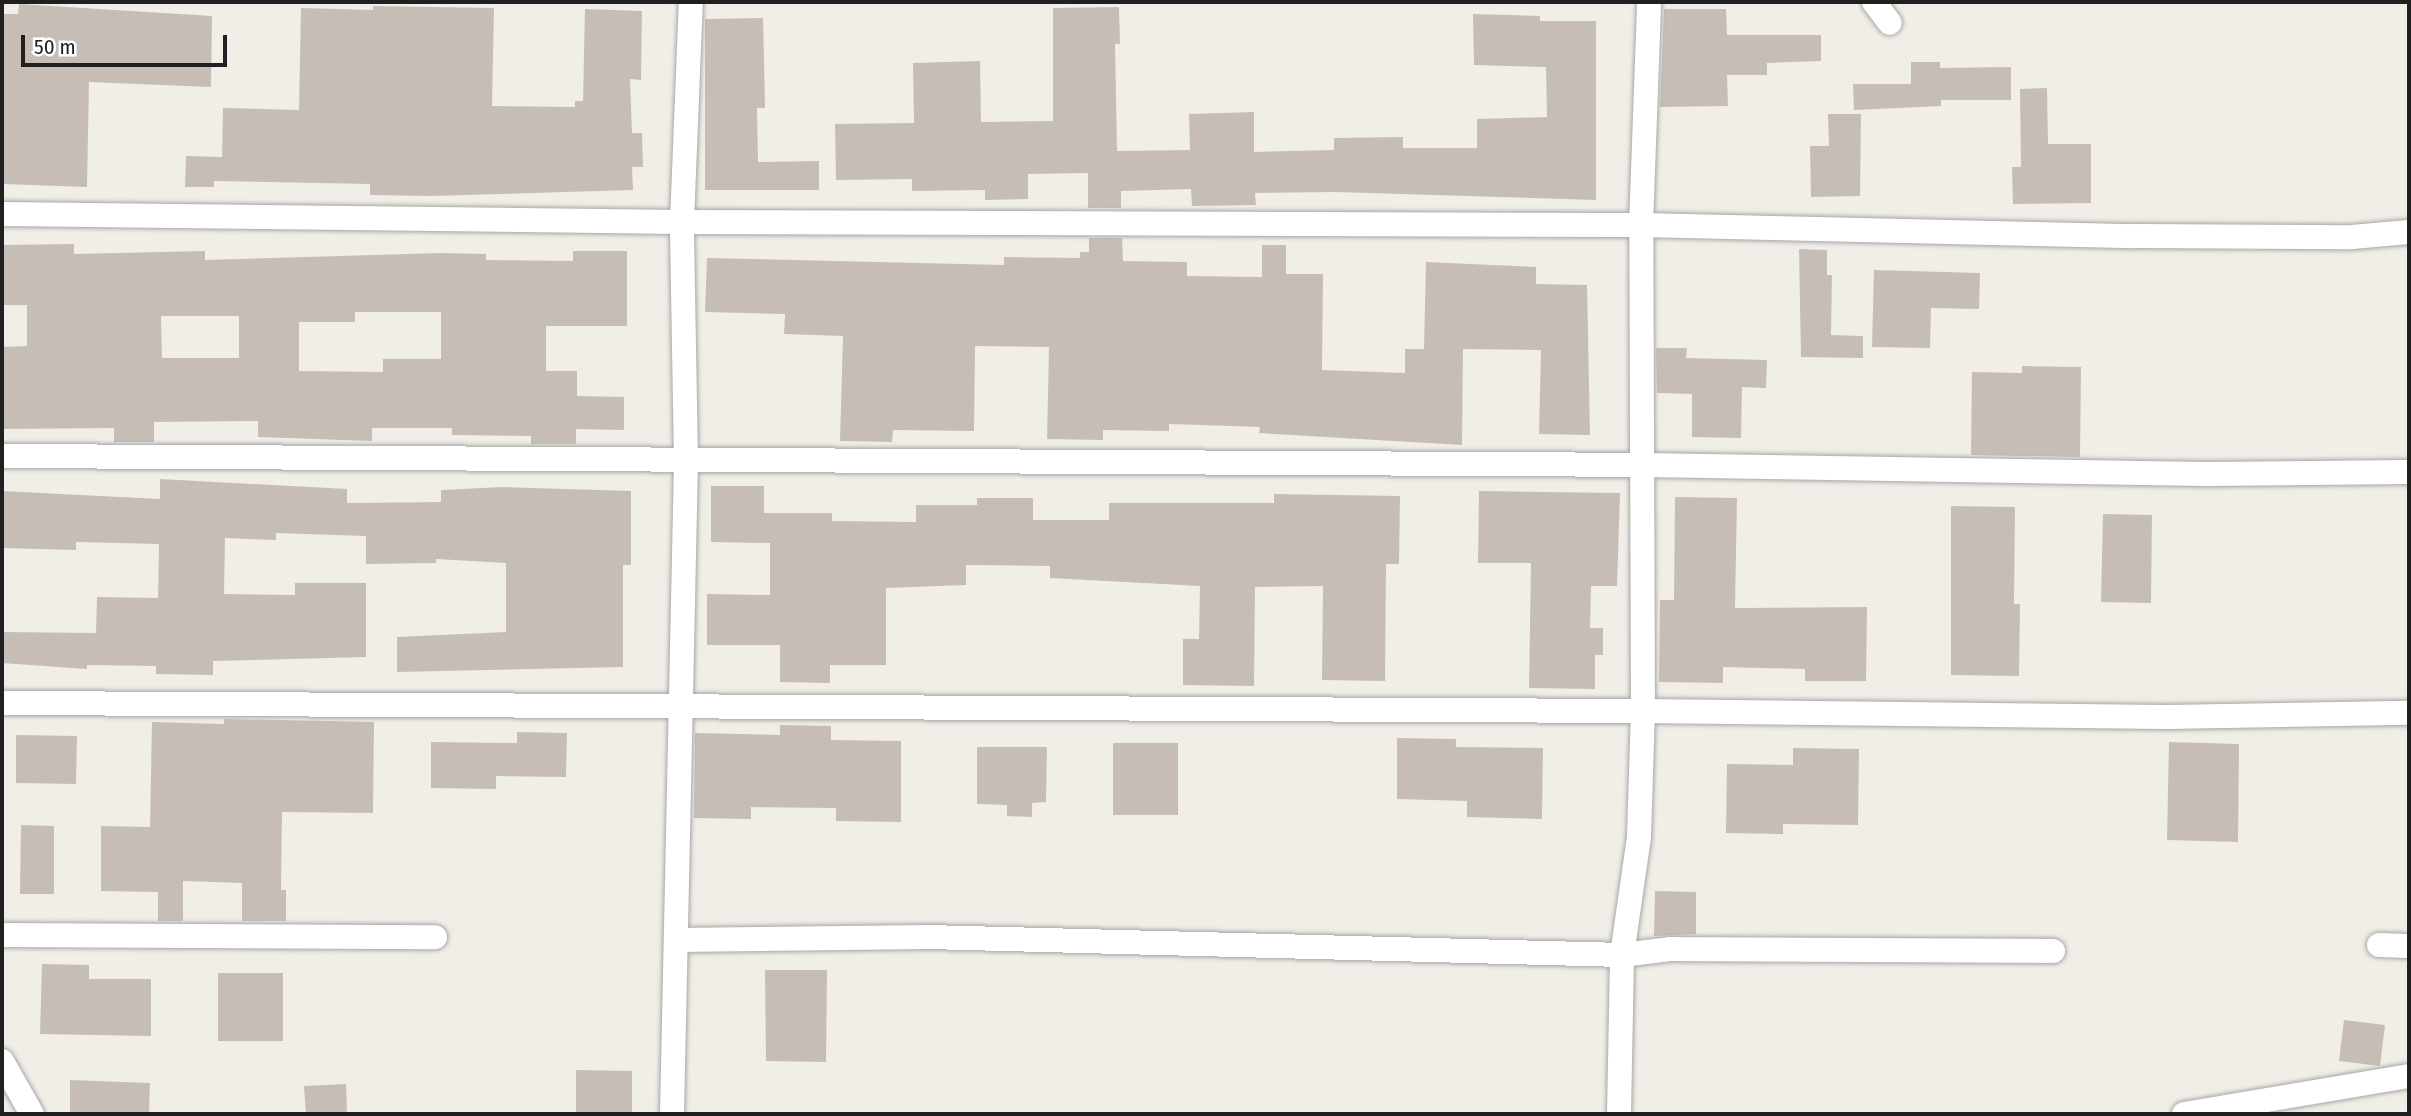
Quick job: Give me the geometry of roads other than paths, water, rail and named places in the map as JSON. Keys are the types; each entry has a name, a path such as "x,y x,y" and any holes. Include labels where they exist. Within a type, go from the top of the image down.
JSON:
{"street":[{"path":"672,1114 678,709 686,461 682,222 691,2"},
{"path":"1619,1114 1622,955 1639,836 1643,711 1641,225 1648,2"},
{"path":"1874,2 1890,23"},
{"path":"2,214 682,222 1641,225 2135,236 2409,232"},
{"path":"2,456 1643,466 2208,474 2409,472"},
{"path":"2,704 678,709 1643,711 2168,717 2409,713"},
{"path":"2,935 435,937"},
{"path":"676,940 927,937 1622,955 1670,949 2053,951"},
{"path":"2379,945 2409,946"},
{"path":"2185,1114 2409,1076"},
{"path":"5,1077 32,1114"}]}
